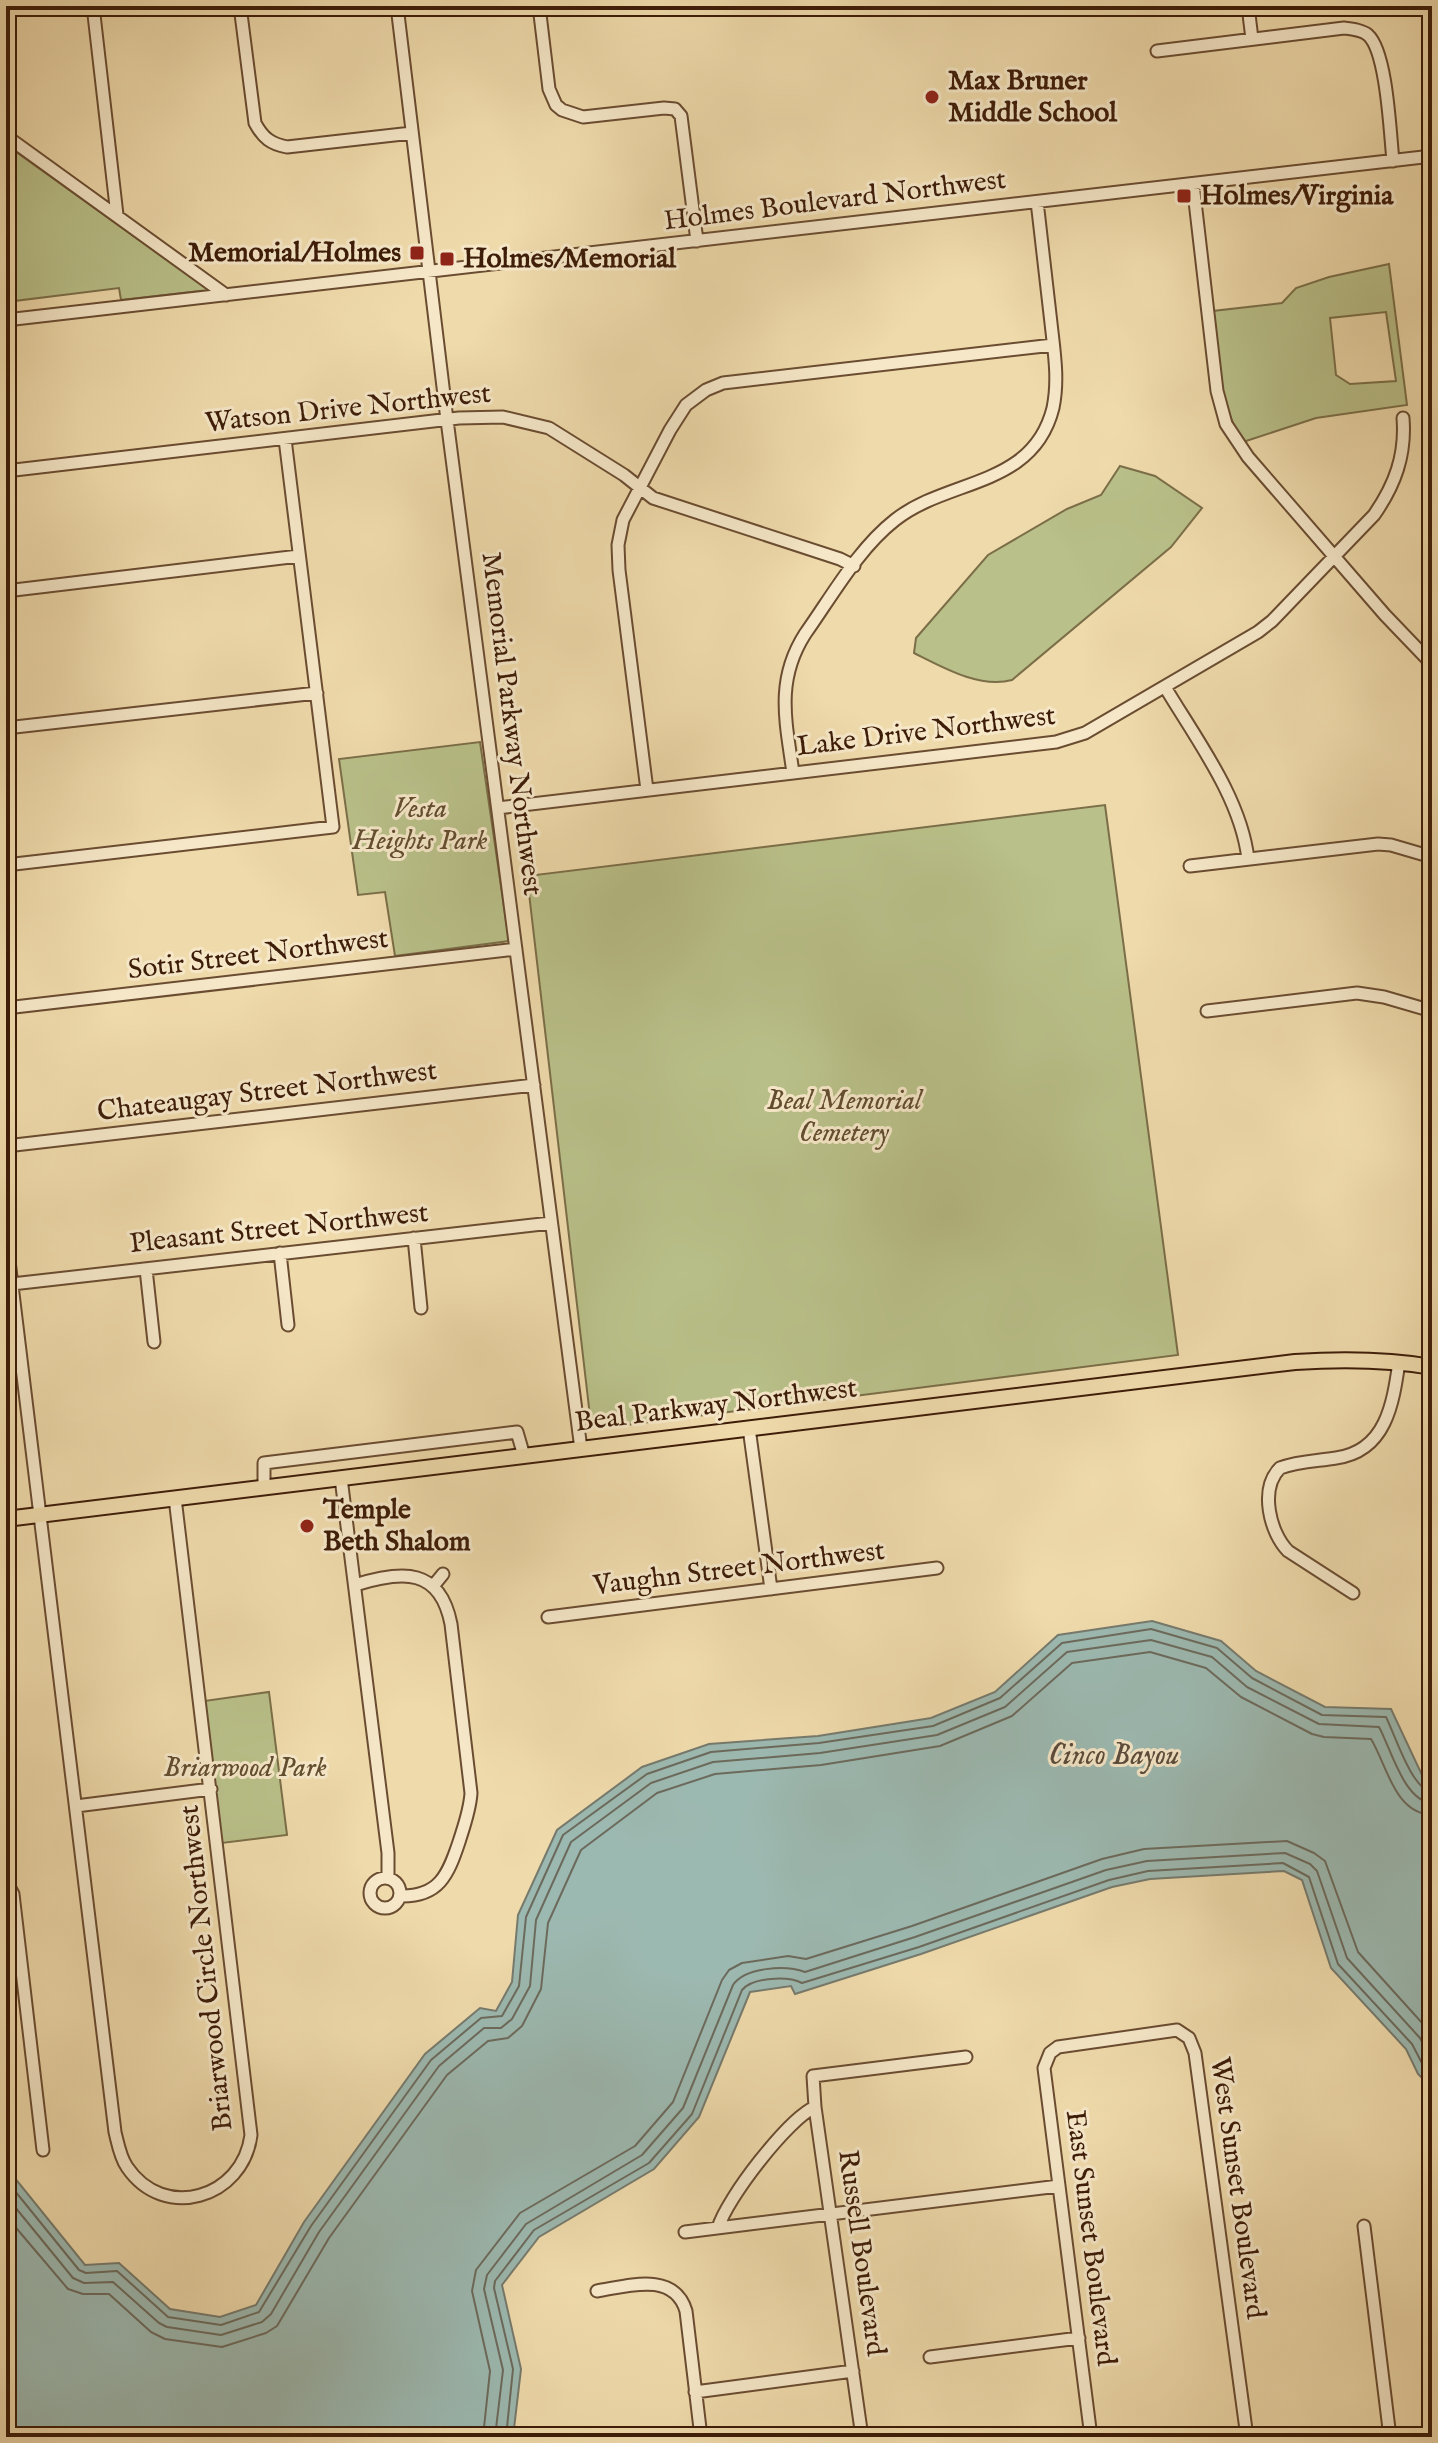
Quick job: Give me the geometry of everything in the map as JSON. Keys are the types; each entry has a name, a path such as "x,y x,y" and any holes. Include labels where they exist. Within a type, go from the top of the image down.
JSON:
{"main road":[{"name":"Beal Parkway Northwest","path":"6,1519 1295,1362 1343,1359 1432,1367"}],"street":[{"path":"93,6 117,215"},
{"path":"240,6 255,123 268,141 287,147 412,133"},
{"name":"Memorial Parkway Northwest","path":"397,6 428,272 581,1449"},
{"path":"539,6 549,89 556,105 562,110 583,117 664,108 675,109 681,116 697,241"},
{"path":"1248,6 1252,39"},
{"path":"1157,51 1344,28 1360,31 1368,35 1381,54 1393,161"},
{"path":"6,136 226,295"},
{"name":"Holmes Boulevard Northwest","path":"6,320 1432,156"},
{"path":"1193,184 1217,391 1226,424 1248,457 1430,659"},
{"path":"793,773 785,712 786,676 797,646 854,566 882,532 904,513 1009,468 1032,448 1042,433 1052,408 1057,379 1037,202"},
{"path":"647,790 618,556 623,520 686,405 698,394 715,386 1053,345"},
{"name":"Watson Drive Northwest","path":"6,471 447,420 503,417 549,428 568,438 653,498 854,566"},
{"name":"Lake Drive Northwest","path":"498,808 1056,742 1085,733 1272,621 1374,515 1393,484 1403,450 1403,418"},
{"path":"6,865 333,827 285,439"},
{"path":"6,591 299,556"},
{"path":"1165,687 1233,804 1244,829 1248,859"},
{"path":"6,728 317,693"},
{"path":"1190,866 1378,844 1432,857"},
{"name":"Sotir Street Northwest","path":"6,1008 516,949"},
{"path":"1207,1011 1357,993 1384,997 1432,1011"},
{"name":"Chateaugay Street Northwest","path":"6,1146 534,1085"},
{"name":"Pleasant Street Northwest","path":"12,1284 551,1223"},
{"name":"Briarwood Circle Northwest","path":"6,1236 115,2132 122,2156 139,2181 150,2189 175,2197 196,2196 219,2188 233,2176 247,2153 251,2135 175,1498"},
{"path":"414,1238 421,1308"},
{"path":"280,1253 288,1325"},
{"path":"146,1269 154,1342"},
{"path":"1353,1593 1280,1543 1273,1526 1269,1490 1280,1468 1352,1455 1374,1439 1383,1429 1392,1408 1399,1362"},
{"path":"749,1428 771,1589"},
{"path":"264,1487 264,1463 517,1432 524,1456"},
{"path":"341,1478 388,1853 388,1878"},
{"name":"Vaughn Street Northwest","path":"548,1617 937,1568"},
{"path":"434,1585 443,1574"},
{"path":"355,1585 402,1577 427,1580 444,1599 451,1624 471,1793 470,1808 449,1871 440,1883 419,1895 400,1896"},
{"path":"76,1806 211,1789"},
{"path":"388,1878 398,1885 400,1896 393,1906 381,1908 369,1895 372,1884 388,1878"},
{"path":"6,1881 13,1894 43,2150"},
{"name":"West Sunset Boulevard","path":"1055,2049 1177,2030 1185,2033 1193,2046 1247,2437"},
{"name":"East Sunset Boulevard","path":"1055,2049 1046,2059 1044,2068 1091,2437"},
{"name":"Russell Boulevard","path":"862,2437 813,2076 966,2057"},
{"path":"718,2228 726,2206 758,2165 799,2115 815,2107"},
{"path":"685,2232 1059,2186"},
{"path":"1364,2226 1390,2437"},
{"path":"597,2291 659,2284 672,2289 684,2304 701,2437"},
{"path":"930,2357 1079,2338"},
{"path":"695,2392 853,2371"}],"green space":[{"path":"12,149 209,290 121,300 119,288 6,302 6,158"},
{"path":"1389,264 1407,405 1316,418 1243,442 1224,395 1213,311 1282,303 1296,288 1329,277","holes":["1386,312 1396,381 1350,384 1336,375 1330,318"]},
{"path":"1120,466 1155,476 1202,508 1171,547 1012,680 987,682 974,679 914,653 916,638 988,555 1067,509 1101,495"},
{"name":"Vesta Heights Park","path":"480,742 509,941 395,956 385,892 358,895 339,759"},
{"name":"Beal Memorial Cemetery","path":"1105,805 1178,1355 610,1427 598,1424 590,1416 527,876"},
{"name":"Briarwood Park","path":"269,1692 287,1835 222,1843 204,1701"}],"water":[{"name":"Cinco Bayou","path":"1152,1621 1221,1641 1256,1671 1325,1707 1391,1709 1422,1775 1432,1789 1432,2088 1418,2074 1406,2049 1331,1968 1302,1880 1284,1871 1150,1879 1112,1887 795,1994 791,1986 750,1992 699,2117 654,2169 539,2237 502,2285 521,2369 513,2437 6,2437 6,2167 85,2265 119,2263 170,2309 220,2317 256,2305 304,2222 425,2054 480,2008 496,2011 512,1982 518,1915 557,1830 642,1767 709,1744 818,1736 931,1718 995,1692 1058,1635"}],"place":[{"name":"Max Bruner Middle School","path":"932,97"},
{"name":"Holmes/Virginia","path":"1184,196"},
{"name":"Memorial/Holmes","path":"417,253"},
{"name":"Holmes/Memorial","path":"447,259"},
{"name":"Temple Beth Shalom","path":"307,1526"}]}
